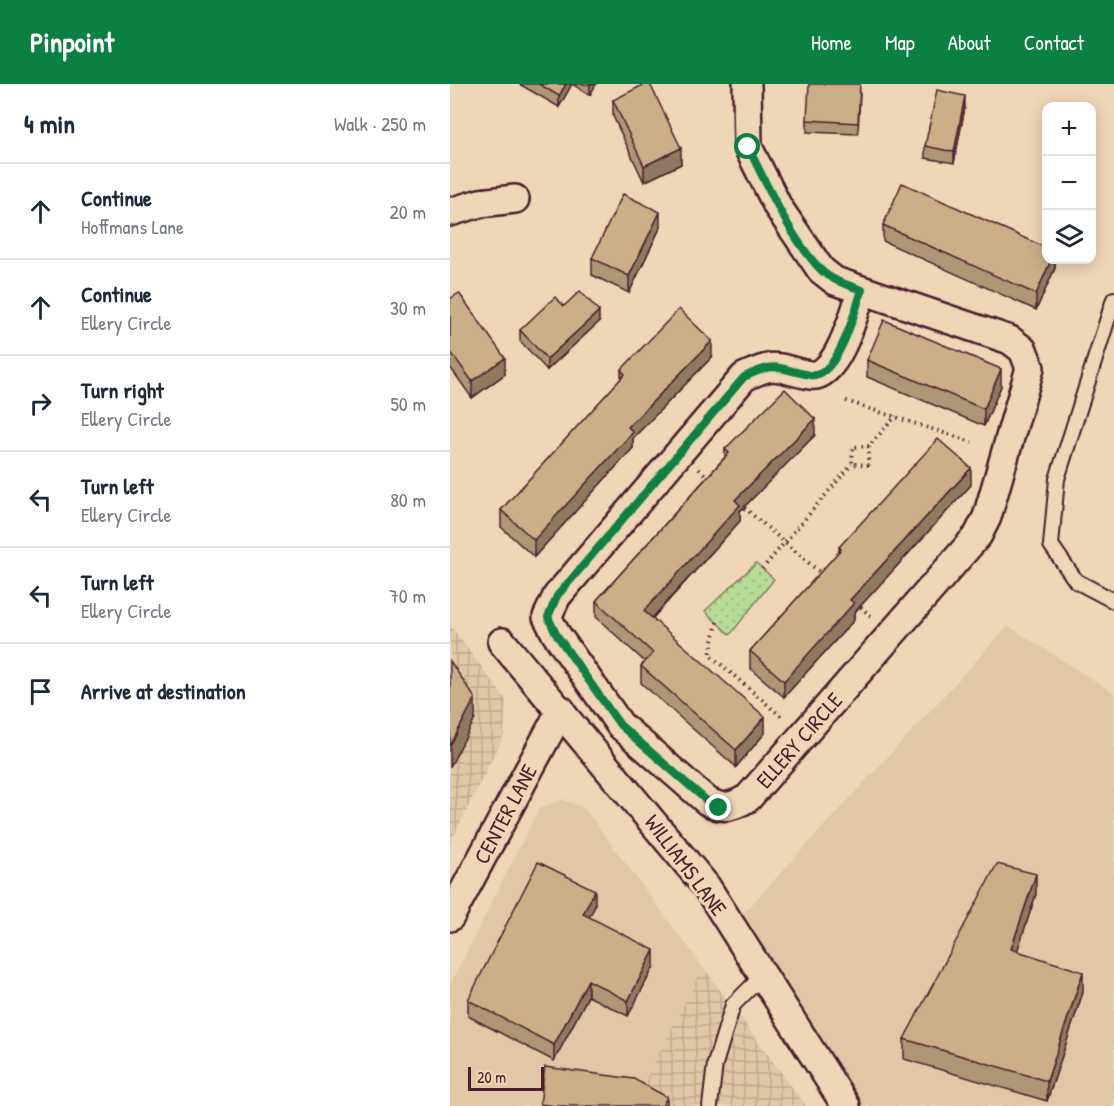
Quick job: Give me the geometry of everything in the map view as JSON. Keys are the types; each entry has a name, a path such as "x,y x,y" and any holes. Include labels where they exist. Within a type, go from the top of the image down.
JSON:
{"street":[{"name":"ELLERY CIRCLE","path":"747,84 748,147 778,207 821,270 835,281 862,290 1010,340 1023,350 1030,368 1027,385 987,517 978,535 748,798 732,807 719,808 707,801 620,725 556,634 548,617 557,596 744,377 768,366 812,376 824,373 836,358 862,290"},
{"path":"450,212 480,203 515,199"},
{"name":"WILLIAMS LANE","path":"502,642 706,886 846,1106"},
{"name":"CENTER LANE","path":"450,917 561,710"}],"lane":[{"path":"1114,299 1057,479 1052,545 1076,581 1114,601"},
{"path":"710,1106 714,1064 733,1005 763,975"}],"path":[{"path":"846,401 972,442"},
{"path":"852,464 868,465 869,446 896,416"},
{"path":"762,569 852,464 853,447 869,446"},
{"path":"693,464 718,486"},
{"path":"735,500 826,578"},
{"path":"851,599 876,620"},
{"path":"717,622 710,655 788,723"}],"shaded area":[{"path":"450,625 506,700 504,735 450,843"},
{"path":"1008,626 1114,693 1114,1106 846,1106 732,926"},
{"path":"562,799 585,809 703,967 632,1106 450,1106 450,985 539,809"},
{"path":"703,967 806,1106 632,1106"}],"green space":[{"path":"756,563 774,579 730,635 705,611"}],"building":[{"path":"539,84 566,84 559,96"},
{"path":"645,84 650,84 681,148 644,166 613,100"},
{"path":"809,84 860,84 858,123 807,120"},
{"path":"937,90 965,96 954,152 925,146"},
{"path":"902,183 1042,246 1042,264 1049,264 1036,294 883,225"},
{"path":"623,194 660,212 629,276 592,258"},
{"path":"580,291 599,311 547,359 520,330 555,297 564,306"},
{"path":"459,293 505,358 472,381 450,351 450,299"},
{"path":"679,309 712,341 628,427 633,432 534,540 501,510 625,374 621,370"},
{"path":"884,320 1001,369 984,409 867,360"},
{"path":"785,389 815,419 735,500 740,505 644,611 765,717 736,750 641,666 653,653 596,601 729,453 725,449"},
{"path":"938,439 971,468 850,600 854,603 784,681 750,651 841,549 839,547"},
{"path":"450,661 475,698 450,746"},
{"path":"538,862 595,890 583,914 654,950 628,1001 588,980 554,1045 468,1000"},
{"path":"997,864 1036,874 1011,949 1083,972 1047,1081 904,1039"},
{"path":"545,1067 634,1079 667,1097 662,1106 540,1104"}],"route":[{"path":"719,808 707,801 620,725 556,634 548,617 557,596 744,377 768,366 794,370 812,376 824,373 836,358 862,290 835,281 821,270 778,207 748,147"}]}
